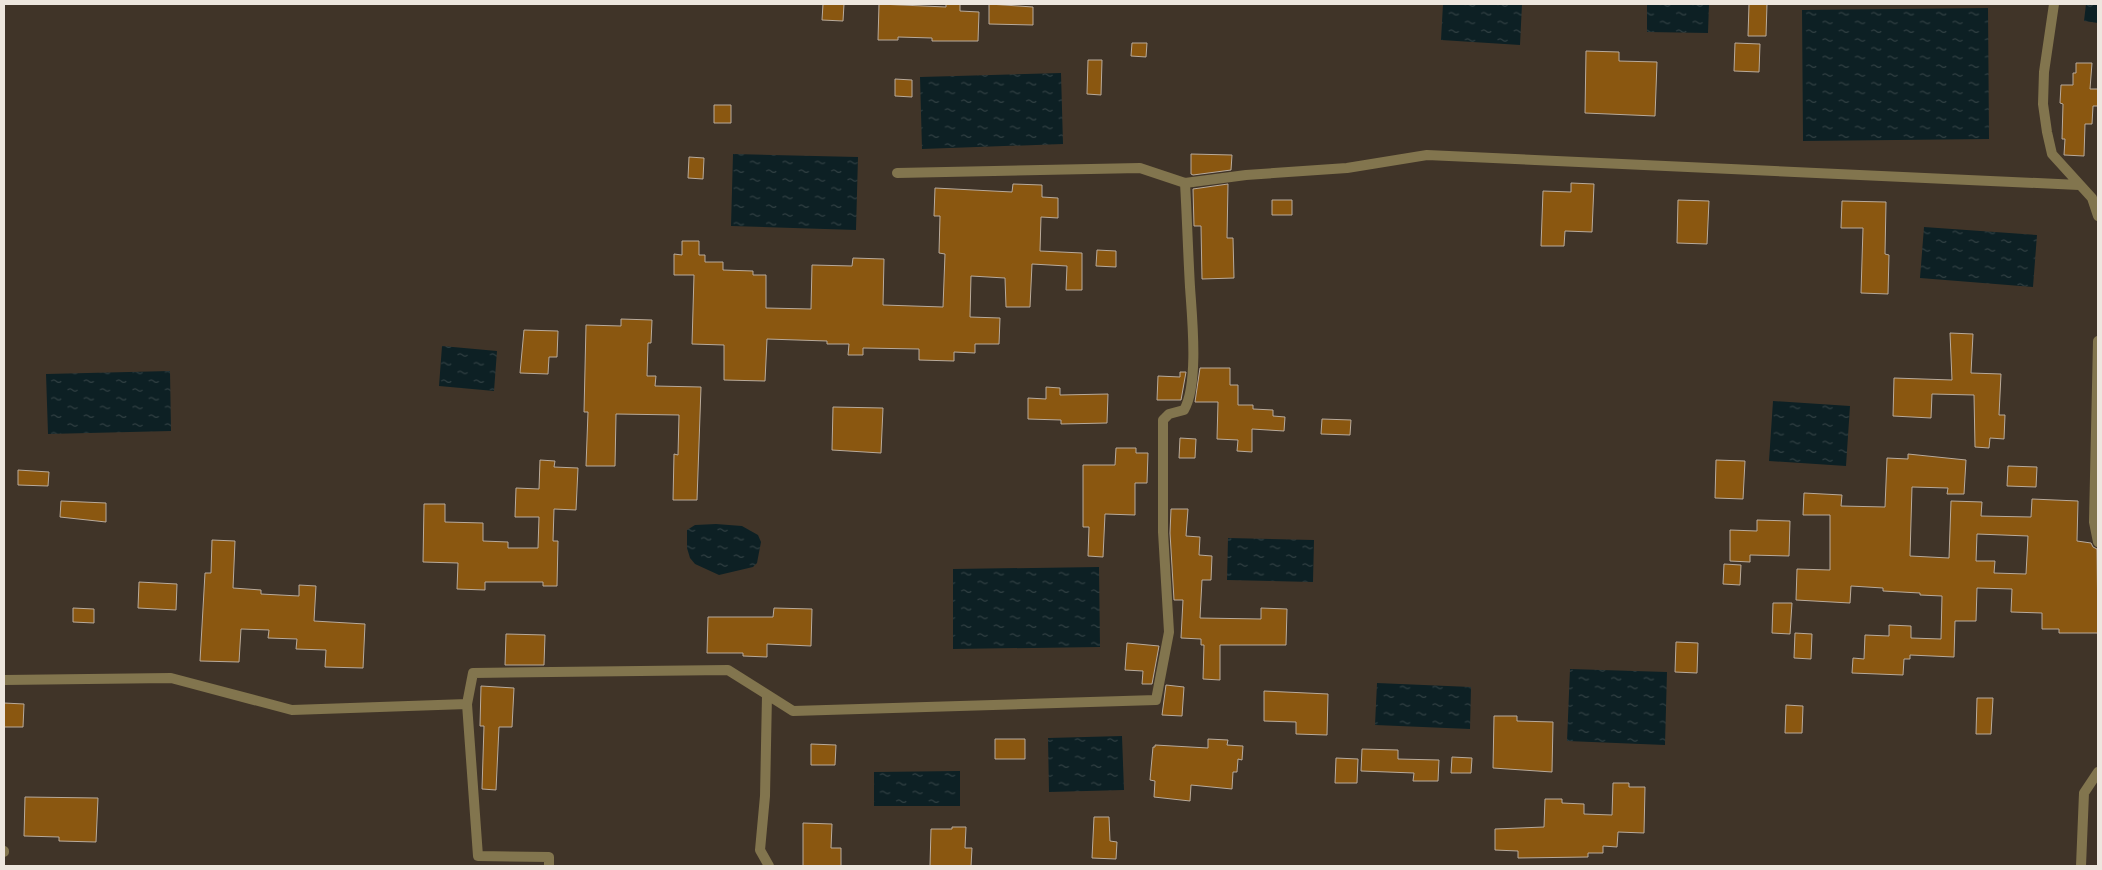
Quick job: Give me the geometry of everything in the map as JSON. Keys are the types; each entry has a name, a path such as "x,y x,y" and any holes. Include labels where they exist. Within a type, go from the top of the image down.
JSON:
{"street":[{"path":"2054,4 2044,72 2043,104 2046,132 2052,154 2092,198 2098,216"},
{"path":"897,173 1140,168 1185,183 1246,174 1347,168 1427,155 2079,185"},
{"path":"549,866 549,857 478,856 467,704 473,673 728,670 792,711 1156,700 1169,632 1163,532 1163,420 1169,414 1184,410 1191,387 1193,348 1185,183"},
{"path":"2098,341 2094,522 2098,542"},
{"path":"4,680 171,678 292,710 467,704"},
{"path":"767,695 765,796 760,850 769,866"},
{"path":"2081,866 2084,793 2098,772"}],"water":[{"path":"1443,4 1522,4 1520,45 1441,40"},
{"path":"1647,4 1709,4 1708,33 1647,32"},
{"path":"2086,4 2098,4 2098,23 2084,21"},
{"path":"1988,8 1989,139 1803,141 1802,10"},
{"path":"1061,73 1063,144 922,149 920,77"},
{"path":"733,154 858,157 856,230 731,226"},
{"path":"1924,227 2037,235 2033,287 1920,278"},
{"path":"442,346 497,351 494,391 439,386"},
{"path":"170,371 171,431 48,434 46,374"},
{"path":"1773,401 1850,406 1846,466 1769,461"},
{"path":"695,525 742,526 758,535 761,542 757,563 753,567 719,575 695,564 690,558 687,548 687,530"},
{"path":"1228,538 1314,540 1313,582 1227,580"},
{"path":"1099,567 1100,647 953,649 953,569"},
{"path":"1570,669 1667,672 1665,745 1567,741"},
{"path":"1377,683 1471,687 1470,729 1375,725"},
{"path":"1122,736 1124,790 1049,792 1048,738"},
{"path":"960,771 960,806 874,806 874,772"}],"building":[{"path":"823,4 844,4 843,21 822,20"},
{"path":"879,4 946,7 946,4 960,4 960,11 979,12 978,41 932,41 932,38 898,37 898,40 878,40"},
{"path":"989,4 1033,7 1033,25 989,24"},
{"path":"1749,4 1767,4 1766,36 1748,36"},
{"path":"1132,43 1147,43 1146,57 1131,56"},
{"path":"1735,43 1760,44 1759,72 1734,71"},
{"path":"1586,51 1619,52 1619,61 1657,62 1655,116 1585,113"},
{"path":"1088,60 1102,60 1101,95 1087,94"},
{"path":"2076,63 2092,63 2090,89 2098,89 2098,106 2093,106 2092,124 2085,124 2084,156 2064,155 2065,139 2062,139 2063,104 2060,103 2061,85 2073,85 2073,73 2076,73"},
{"path":"895,79 912,80 912,97 895,96"},
{"path":"714,105 731,105 731,123 714,123"},
{"path":"1191,154 1232,155 1231,170 1193,175 1191,174"},
{"path":"689,157 704,158 703,179 688,178"},
{"path":"1571,183 1594,184 1592,232 1565,231 1564,246 1541,246 1543,191 1571,192"},
{"path":"1013,184 1042,185 1042,197 1058,198 1058,218 1041,217 1040,251 1082,253 1082,290 1066,290 1067,266 1032,264 1030,307 1006,307 1005,278 971,276 970,317 1000,318 999,344 975,344 975,353 954,352 954,361 919,360 919,349 863,348 863,355 848,355 849,344 827,344 827,341 767,339 765,381 724,380 724,345 692,344 694,275 674,275 674,254 682,255 682,241 699,241 699,255 705,255 705,262 723,262 723,270 753,271 753,275 766,275 766,308 811,309 812,265 852,266 853,258 884,259 883,305 943,307 945,254 939,253 940,216 934,216 935,188 1012,192"},
{"path":"1228,184 1227,238 1233,238 1234,278 1202,279 1201,226 1194,226 1193,189"},
{"path":"1272,200 1292,200 1292,215 1272,215"},
{"path":"1678,200 1709,201 1707,244 1677,243"},
{"path":"1842,201 1886,202 1885,254 1889,255 1888,294 1861,293 1863,228 1841,228"},
{"path":"1097,250 1116,251 1116,267 1096,266"},
{"path":"621,319 652,320 651,343 648,343 647,376 656,376 655,386 701,387 697,500 673,500 674,454 678,455 679,415 616,414 615,466 586,466 588,412 584,412 586,325 621,326"},
{"path":"524,330 558,331 557,357 549,357 548,374 520,373"},
{"path":"1950,333 1973,334 1971,373 2001,374 1999,415 2005,415 2004,439 1990,438 1989,448 1975,447 1974,395 1932,394 1931,418 1893,416 1894,378 1952,380"},
{"path":"1200,368 1230,368 1230,385 1238,385 1238,405 1253,405 1253,409 1273,410 1273,416 1285,417 1284,431 1252,429 1252,452 1237,451 1238,440 1217,439 1218,402 1195,402"},
{"path":"1180,372 1186,372 1181,400 1157,400 1158,376 1180,377"},
{"path":"1046,387 1060,388 1060,395 1108,394 1107,423 1061,424 1061,420 1028,419 1028,398 1046,399"},
{"path":"833,407 883,408 881,453 832,450"},
{"path":"1322,419 1351,420 1350,435 1321,434"},
{"path":"1180,438 1196,439 1195,458 1179,458"},
{"path":"1116,448 1136,448 1136,453 1148,453 1147,483 1135,483 1135,515 1105,514 1103,557 1088,556 1089,527 1083,527 1083,465 1115,465"},
{"path":"1908,454 1966,460 1964,494 1947,494 1948,488 1912,487 1910,556 1949,558 1951,501 1982,502 1981,516 2031,517 2032,499 2078,501 2077,541 2091,543 2097,549 2098,633 2059,633 2059,629 2042,629 2042,613 2011,612 2012,589 1977,588 1976,621 1955,621 1954,657 1910,655 1910,659 1904,659 1903,675 1852,673 1853,658 1864,659 1865,635 1889,636 1889,625 1911,626 1911,638 1941,639 1942,596 1883,591 1883,588 1851,586 1850,603 1796,600 1797,569 1830,570 1830,515 1803,515 1804,493 1842,495 1841,506 1885,507 1887,458 1908,459","holes":["1977,534 2028,536 2026,574 1994,573 1995,561 1976,561"]},
{"path":"540,460 555,461 554,467 578,468 576,510 554,509 553,541 558,541 557,586 543,586 543,582 485,582 485,590 457,589 458,563 423,562 424,504 445,504 445,522 483,523 483,541 508,542 508,548 538,548 539,517 515,517 516,488 539,489"},
{"path":"1716,460 1745,461 1743,499 1715,498"},
{"path":"2008,466 2037,467 2036,487 2007,486"},
{"path":"18,470 49,472 48,486 18,485"},
{"path":"61,501 106,503 106,522 60,517"},
{"path":"1171,509 1188,509 1186,536 1200,537 1199,555 1212,556 1211,580 1202,580 1200,618 1261,619 1261,608 1287,609 1286,645 1220,645 1220,680 1203,679 1204,645 1201,645 1201,639 1181,638 1183,600 1174,600 1170,533"},
{"path":"1757,520 1790,521 1789,556 1750,555 1750,562 1730,561 1730,530 1757,531"},
{"path":"212,540 235,541 233,588 261,590 261,594 299,596 299,585 316,586 314,621 365,624 363,668 325,667 326,650 296,649 297,639 268,638 269,630 241,629 239,662 200,661 205,573 211,573"},
{"path":"1724,564 1741,565 1740,585 1723,584"},
{"path":"139,582 177,584 176,610 138,608"},
{"path":"1773,603 1792,603 1790,634 1772,633"},
{"path":"73,608 94,609 94,623 73,622"},
{"path":"774,608 812,609 811,646 767,644 767,657 743,656 743,653 707,653 708,617 773,617"},
{"path":"1795,633 1812,634 1811,659 1794,658"},
{"path":"506,634 545,635 544,665 505,665"},
{"path":"1676,642 1698,643 1697,673 1675,672"},
{"path":"1127,643 1159,646 1152,684 1142,684 1143,671 1125,670"},
{"path":"1166,685 1184,687 1182,716 1162,715"},
{"path":"481,686 514,688 512,727 499,727 496,790 482,789 484,726 480,726"},
{"path":"1264,691 1328,694 1327,735 1296,734 1296,722 1264,721"},
{"path":"1977,698 1993,698 1991,734 1976,734"},
{"path":"4,703 24,704 23,727 4,727"},
{"path":"1786,705 1803,706 1802,733 1785,733"},
{"path":"1494,716 1517,716 1517,721 1553,722 1552,772 1493,768"},
{"path":"995,739 1025,739 1025,759 995,759"},
{"path":"1208,739 1228,740 1227,745 1243,746 1242,760 1238,759 1237,772 1233,772 1232,789 1191,785 1190,801 1154,797 1155,781 1150,780 1153,747 1155,745 1208,748"},
{"path":"811,744 836,745 835,765 811,765"},
{"path":"1362,749 1398,750 1398,759 1439,760 1438,781 1413,781 1414,773 1361,771"},
{"path":"1452,757 1472,758 1471,773 1451,773"},
{"path":"1336,758 1358,759 1357,783 1335,783"},
{"path":"1613,783 1629,783 1629,787 1645,787 1644,833 1618,832 1617,847 1603,846 1603,853 1588,853 1588,857 1518,858 1518,851 1495,850 1495,829 1544,827 1545,799 1562,799 1562,803 1584,804 1584,814 1612,815"},
{"path":"25,797 98,798 96,842 59,841 59,837 24,836"},
{"path":"1094,817 1109,817 1110,841 1117,842 1116,859 1092,858"},
{"path":"803,823 832,824 831,848 841,848 841,866 803,866"},
{"path":"952,827 966,827 965,848 972,848 971,866 930,866 931,829 952,829"}]}
